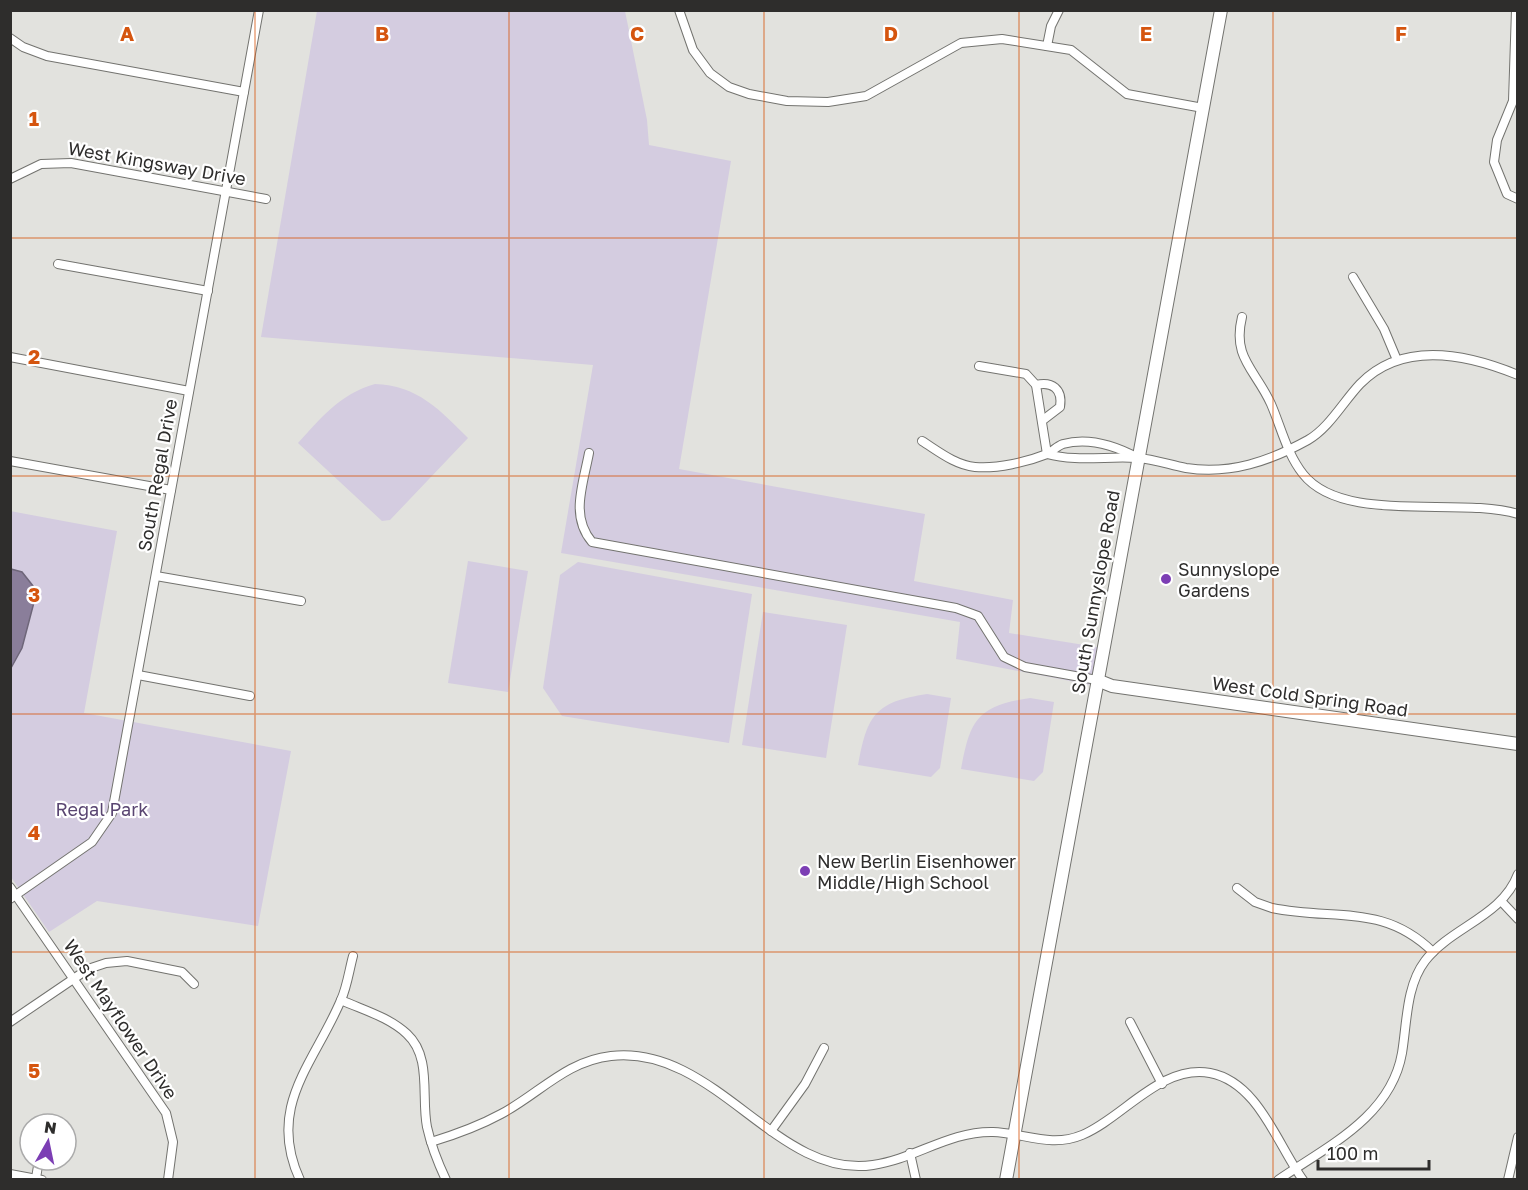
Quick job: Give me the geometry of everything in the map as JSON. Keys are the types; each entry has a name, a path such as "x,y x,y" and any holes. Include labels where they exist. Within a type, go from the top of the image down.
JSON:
{"street":[{"name":"South Regal Drive","path":"12,894 93,842 107,824 114,804 259,10"},
{"path":"679,10 693,50 710,73 729,87 749,94 787,101 828,102 866,96 961,43 1002,39 1071,50 1126,94 1203,108"},
{"path":"1047,46 1059,10"},
{"name":"South Sunnyslope Road","path":"1006,1179 1221,10"},
{"path":"1516,10 1516,71 1513,100 1497,140 1494,162 1508,194 1518,199"},
{"path":"10,38 23,47 47,56 244,92"},
{"name":"West Kingsway Drive","path":"10,179 31,167 53,162 266,199"},
{"path":"58,264 208,291"},
{"path":"1353,277 1386,335 1397,360"},
{"path":"1242,317 1238,335 1242,354 1270,403 1297,466 1309,481 1324,492 1346,500 1493,508 1518,514"},
{"path":"1047,454 1060,458 1138,458 1187,468 1230,470 1250,465 1313,437 1366,379 1397,360 1422,355 1448,356 1487,364 1518,375"},
{"path":"10,357 189,391"},
{"path":"979,366 1026,374 1036,385 1047,454"},
{"path":"1036,385 1044,383 1053,385 1059,390 1062,399 1060,406 1043,420"},
{"path":"922,441 953,461 975,467 1001,466 1047,454 1062,444 1089,442 1116,446 1138,458"},
{"path":"589,453 578,516 584,532 592,542 956,608 978,616 1004,657 1025,667 1097,680"},
{"path":"10,461 171,490"},
{"path":"156,576 301,601"},
{"path":"138,675 250,696"},
{"name":"West Cold Spring Road","path":"1097,680 1112,686 1518,744"},
{"path":"1278,1179 1354,1129 1383,1098 1401,1057 1414,981 1424,963 1434,952 1501,901 1518,874"},
{"path":"1237,888 1255,902 1272,908 1384,920 1407,930 1434,952"},
{"name":"West Mayflower Drive","path":"12,894 73,978 170,1123 173,1142 168,1179"},
{"path":"1501,901 1518,919"},
{"path":"300,1179 289,1144 290,1108 299,1078 341,1000 353,956"},
{"path":"10,1022 73,978 96,965 127,961 182,972 194,984"},
{"path":"341,1000 392,1023 413,1041 423,1069 426,1121 431,1142 447,1179"},
{"path":"1130,1022 1162,1084"},
{"path":"771,1131 806,1084 824,1048"},
{"path":"431,1142 500,1115 570,1068 609,1056 653,1059 683,1070 771,1131 813,1155 851,1166 881,1164 961,1134 992,1132 1052,1141 1075,1138 1092,1130 1162,1084 1178,1076 1197,1072 1211,1073 1232,1081 1255,1103 1303,1179"},
{"path":"1508,1179 1518,1137"},
{"path":"910,1153 916,1179"},
{"path":"10,1174 39,1179"}],"green space":[{"path":"317,11 625,11 647,120 649,145 731,161 679,469 925,514 914,581 1013,600 1009,633 1103,648 1096,686 956,659 960,622 561,553 593,365 261,337"},
{"path":"375,384 390,385 416,394 448,418 468,438 390,520 382,521 298,443 332,407 363,388"},
{"name":"Regal Park","path":"10,511 117,531 84,713 291,751 258,926 97,901 49,932 11,877"},
{"path":"468,561 528,571 508,692 448,683"},
{"path":"578,562 752,594 729,743 562,716 543,688 560,575"},
{"path":"763,612 847,625 826,758 742,745"},
{"path":"927,694 951,698 940,768 931,777 858,765 865,734 876,714 896,701"},
{"path":"1030,698 1054,702 1043,772 1034,781 961,769 968,738 979,718 999,705"}],"shaded area":[{"path":"11,569 22,572 37,591 22,648 11,668"}],"place":[{"name":"Sunnyslope Gardens","path":"1166,579"},
{"name":"New Berlin Eisenhower Middle/High School","path":"805,871"}]}
